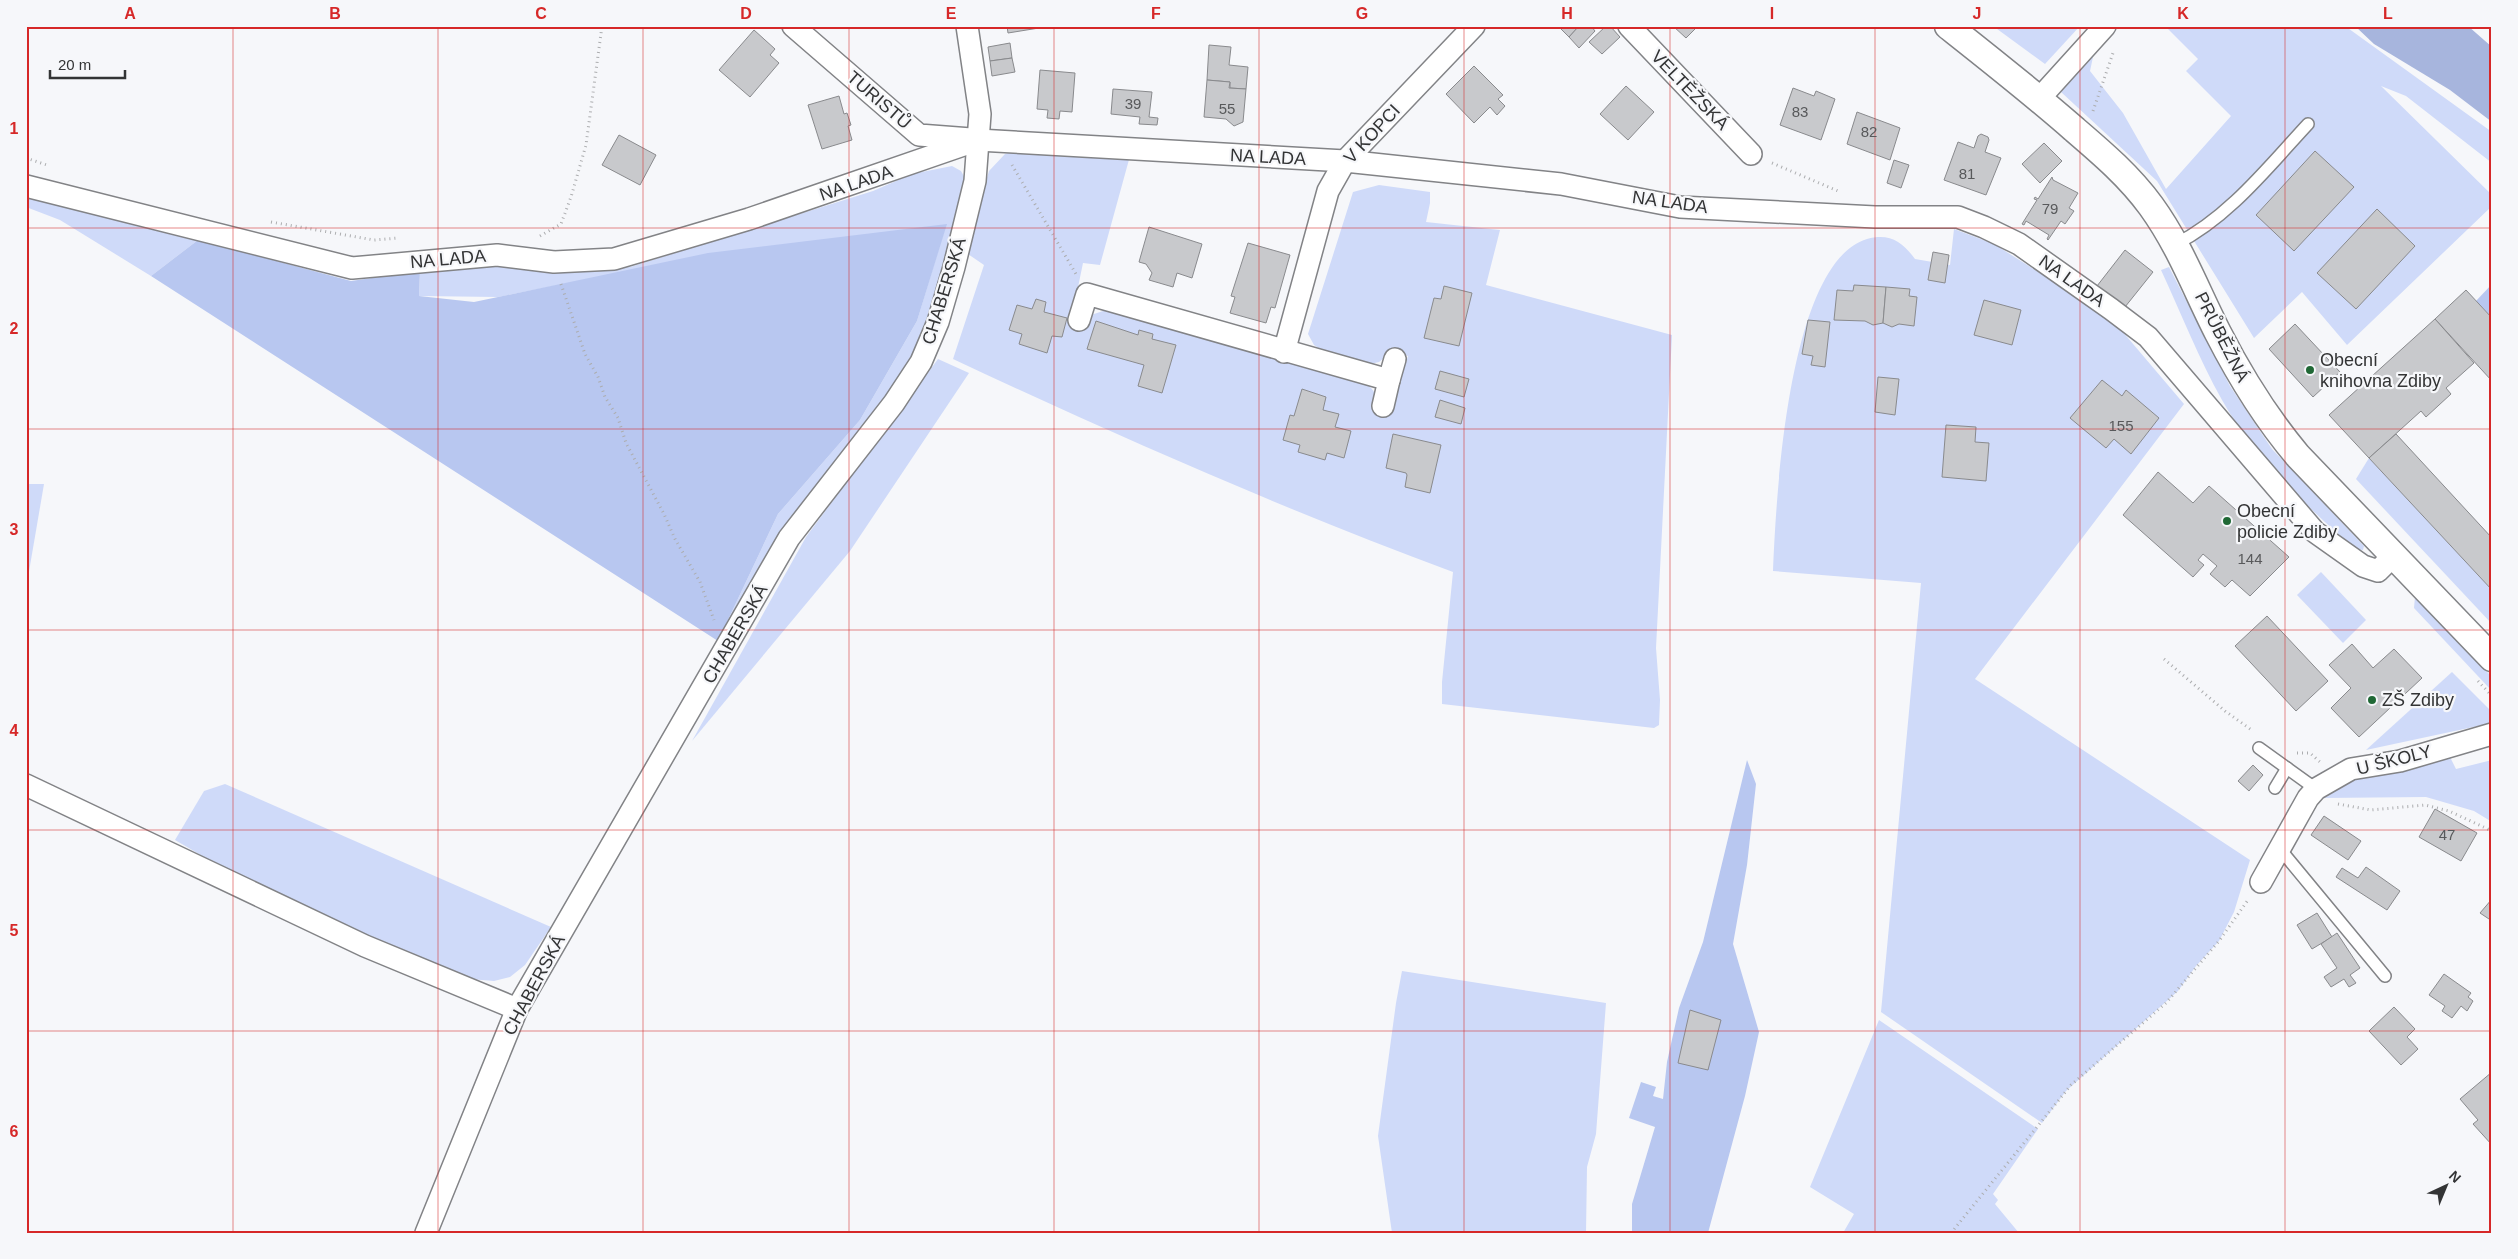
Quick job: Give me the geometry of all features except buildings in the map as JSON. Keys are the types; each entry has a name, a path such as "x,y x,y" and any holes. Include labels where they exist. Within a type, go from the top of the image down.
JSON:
{"street":[{"name":"TURISTŮ","path":"793,26 919,135 988,141"},
{"name":"CHABERSKÁ","path":"426,1233 518,1009 789,538 894,403 921,362 938,322 954,267 975,181 988,141 980,114 968,26"},
{"name":"V KOPCI","path":"1284,352 1328,191 1345,161 1474,26"},
{"name":"VELTĚŽSKÁ","path":"1629,26 1751,154"},
{"name":"PRŮBĚŽNÁ","path":"1948,26 2039,99 2120,169 2151,206 2176,244 2218,333 2250,393 2298,456 2492,658"},
{"path":"2039,99 2105,26"},
{"name":"NA LADA","path":"26,186 352,268 497,255 554,262 614,259 749,219 988,141 1345,161 1562,184 1680,207 1875,217 1958,217 2019,244 2111,308 2148,338 2315,532 2363,566 2378,571 2394,556"},
{"path":"1079,320 1087,294 1284,352 1389,380"},
{"path":"1383,406 1395,359"},
{"name":"U ŠKOLY","path":"2312,793 2351,769 2400,761 2492,734"},
{"path":"26,785 365,946 518,1009"},
{"path":"2261,882 2312,793"}],"lane":[{"path":"2176,244 2190,237 2228,209 2308,124"},
{"path":"2259,748 2287,768 2312,793"},
{"path":"2275,788 2287,768"},
{"path":"2280,849 2385,976"}],"path":[{"path":"602,26 586,144 571,197 561,224 536,238 554,262 585,354 598,377 605,397 618,418 626,443 664,514 675,539 700,582 714,620 733,637"},
{"path":"2090,119 2116,45"},
{"path":"988,141 1087,294"},
{"path":"1751,154 1843,193"},
{"path":"26,158 51,166"},
{"path":"262,219 374,240 403,238"},
{"path":"2164,659 2225,711 2254,732"},
{"path":"2292,753 2310,753 2321,763 2329,761"},
{"path":"2312,793 2371,810 2425,805 2449,811 2492,831"},
{"path":"1951,1233 2071,1085 2166,1003 2219,941 2261,882"}],"shaded area":[{"path":"1993,26 2080,26 2045,64"},
{"path":"2165,26 2345,26 2492,132 2492,163 2406,96 2381,86 2492,195 2492,206 2347,345 2302,292 2254,338 2157,181 2061,92 2093,57 2090,71 2123,113 2166,189 2231,116 2186,71 2198,59"},
{"path":"2355,26 2468,26 2492,47 2492,122 2450,90 2374,44"},
{"path":"1018,150 1130,156 1100,265 1083,263 1077,292 1091,315 1106,310 1365,383 1390,412 1408,356 1393,351 1379,362 1370,364 1320,349 1314,345 1308,334 1353,192 1379,185 1430,192 1426,222 1500,230 1486,285 1672,335 1656,648 1660,700 1659,725 1654,728 1442,704 1442,682 1453,572 1326,523 1201,471 953,359 984,265 965,252 989,171 1005,154"},
{"path":"952,166 961,171 966,180 935,310 912,359 718,641 778,514 860,420 917,321 946,225 589,279 498,297 419,296 420,271 504,265 630,267 873,191 912,174"},
{"path":"26,195 198,240 151,276 60,220 26,207"},
{"path":"947,224 917,321 860,420 778,514 718,641 151,276 198,240 351,281 420,271 419,296 474,302 708,253"},
{"path":"1954,229 1994,244 2111,318 2184,404 1975,679 2250,860 2234,912 2219,941 2196,966 2178,991 2066,1091 2042,1123 1881,1012 1921,583 1773,571 1783,442 1791,388 1803,336 1819,291 1840,257 1867,239 1875,237 1888,238 1900,243 1915,259 1950,265"},
{"path":"2169,267 2230,386 2272,449 2364,546 2363,550 2356,549 2301,499 2266,461 2235,421 2206,368 2161,270"},
{"path":"2492,284 2492,318 2476,301"},
{"path":"938,359 969,373 850,551 692,741 806,537"},
{"path":"2369,458 2492,590 2492,624 2356,479"},
{"path":"26,484 44,484 26,589"},
{"path":"2321,572 2366,620 2343,643 2297,595"},
{"path":"2415,597 2492,677 2492,691 2414,608"},
{"path":"2452,672 2492,712 2492,723 2366,750"},
{"path":"2448,753 2456,769 2492,760 2492,822 2474,811 2426,797 2322,798 2343,782 2395,771"},
{"path":"1747,760 1756,784 1747,865 1733,944 1759,1032 1745,1096 1708,1233 1632,1233 1632,1204 1655,1127 1629,1118 1641,1082 1656,1087 1653,1096 1663,1099 1667,1062 1679,1008 1703,942"},
{"path":"225,784 551,927 525,965 510,977 494,981 470,979 354,933 249,883 175,840 204,791"},
{"path":"1402,971 1606,1003 1596,1134 1587,1167 1586,1233 1392,1233 1378,1136"},
{"path":"1879,1020 2038,1129 1993,1194 1998,1200 1995,1204 2019,1233 1843,1233 1854,1214 1810,1187"}],"place":[{"name":"Obecní knihovna Zdiby","path":"2310,370"},
{"name":"Obecní policie Zdiby","path":"2227,521"},
{"name":"ZŠ Zdiby","path":"2372,700"}]}
